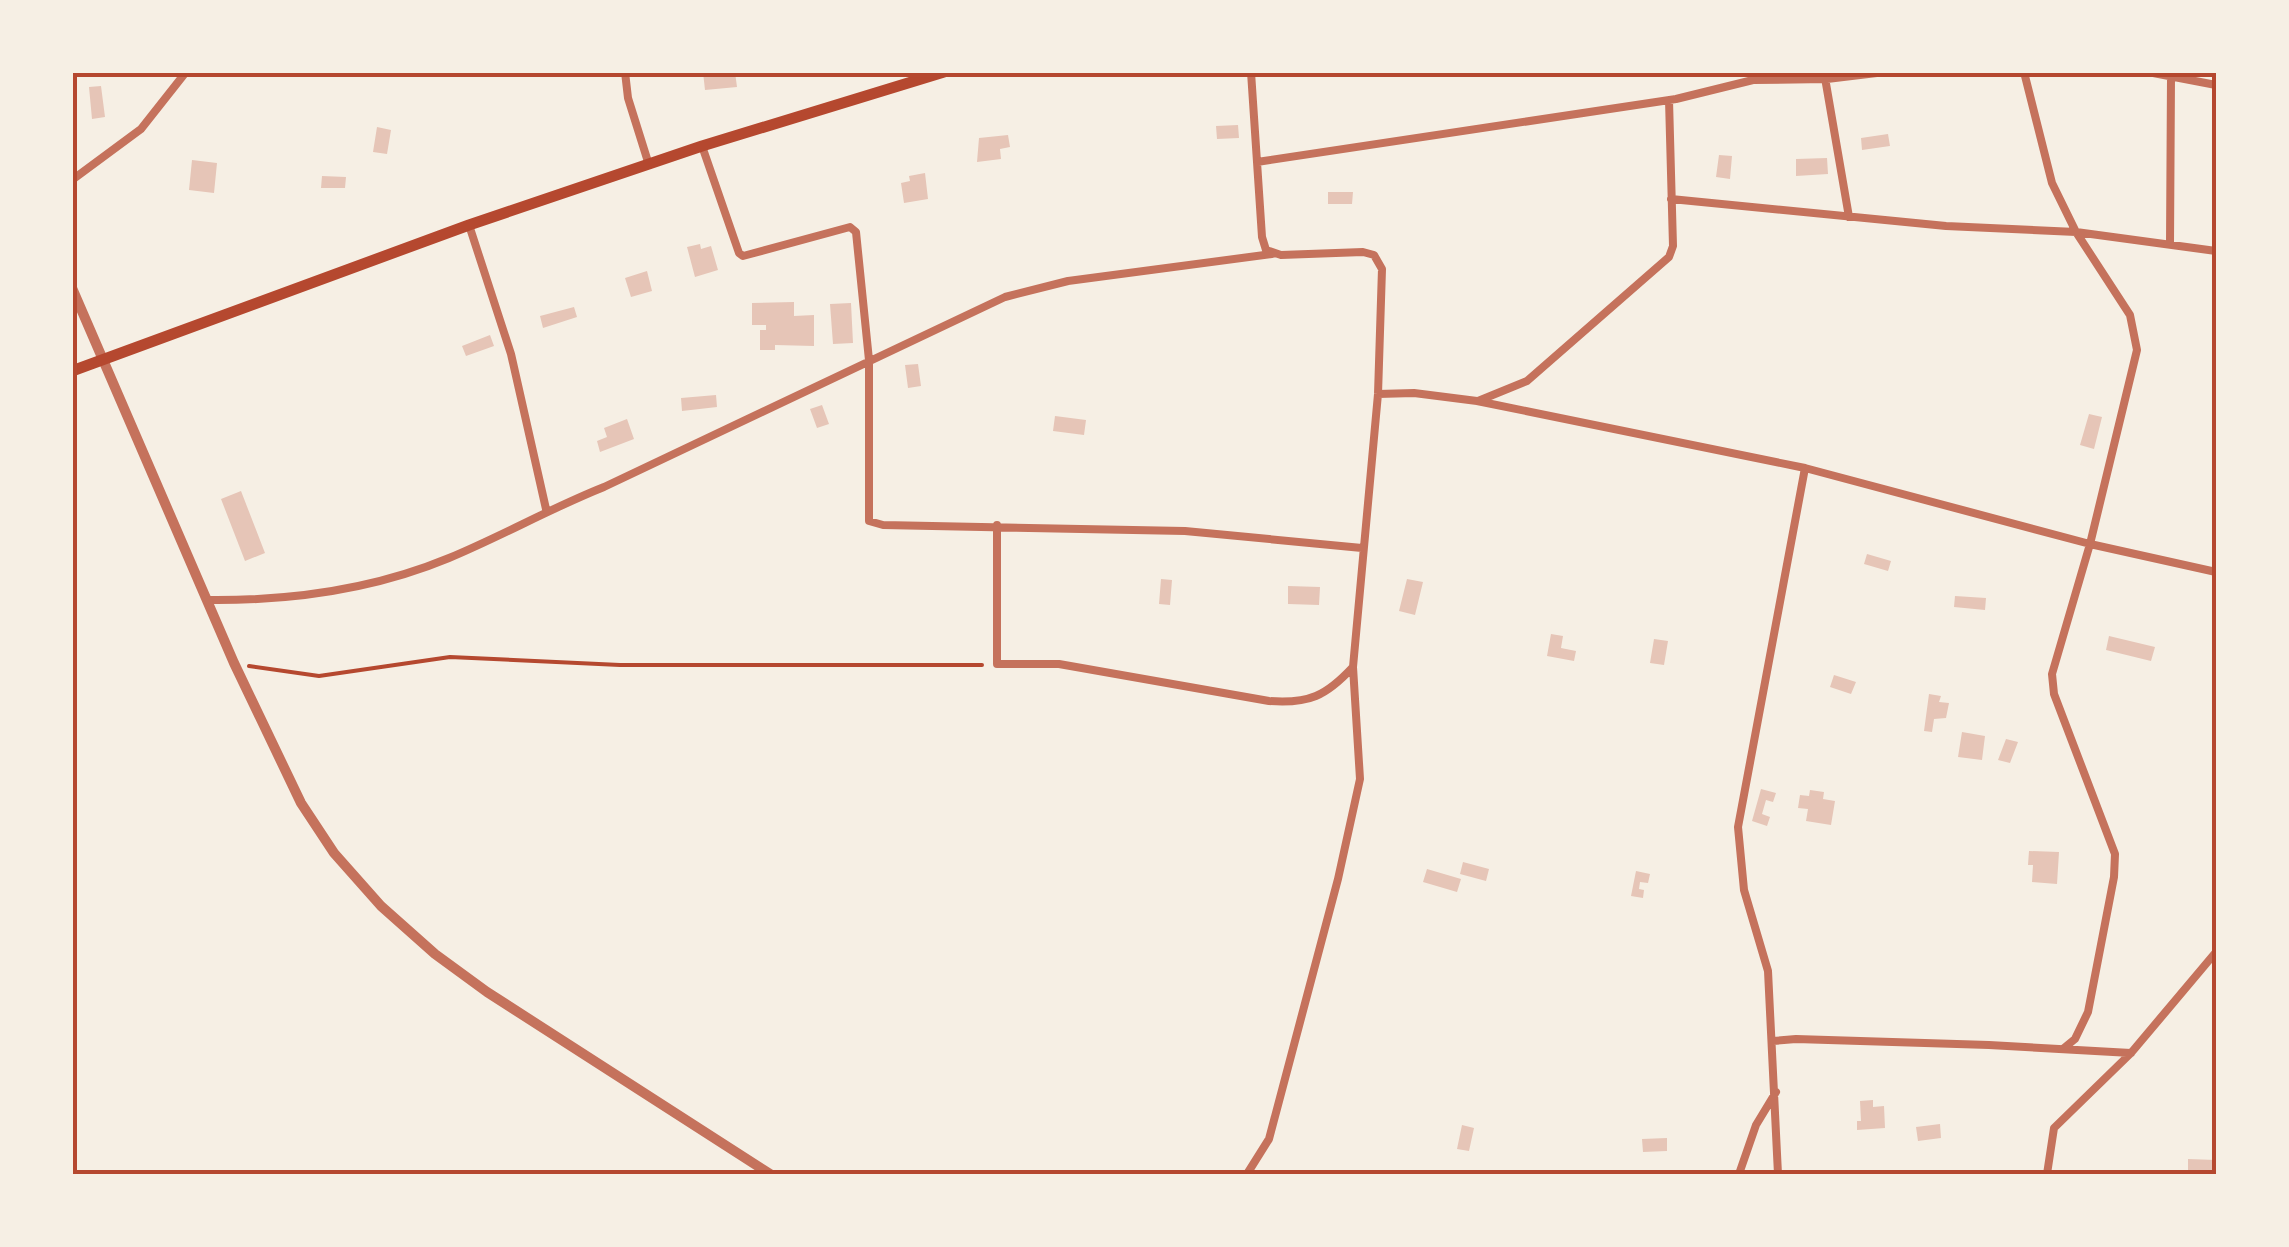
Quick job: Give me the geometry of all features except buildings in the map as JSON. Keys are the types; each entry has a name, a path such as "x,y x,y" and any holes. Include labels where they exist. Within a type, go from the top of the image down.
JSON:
{"main road":[{"path":"72,371 470,225 702,146 944,72"}],"street":[{"path":"72,180 141,129 186,72"},
{"path":"626,72 628,98 649,165"},
{"path":"1250,72 1262,243 1272,254"},
{"path":"1258,162 1669,100 1752,80 1885,72"},
{"path":"2024,72 2052,182 2076,232 2130,315 2137,350 2052,683 2115,854 2088,1012 2075,1040 2064,1048"},
{"path":"2148,72 2216,85"},
{"path":"1826,76 1849,216"},
{"path":"2170,77 2170,243"},
{"path":"1478,401 1528,381 1662,266 1673,246 1669,100"},
{"path":"702,146 739,254 850,227 856,232 869,360 869,521 1185,531 1362,548"},
{"path":"1671,199 1946,226 2076,232 2216,251"},
{"path":"470,225 511,354 546,510"},
{"path":"207,600 273,600 341,590 449,558 1005,298 1068,281 1272,254 1363,252 1379,260 1382,280 1378,394 1353,667 1360,780 1269,1139 1246,1174"},
{"path":"72,288 234,663 302,803 334,853 380,906 486,992 770,1174"},
{"path":"1378,394 1414,392 1478,401 1805,468 2090,544 2216,572"},
{"path":"1778,1174 1768,971 1744,890 1738,827 1805,468"},
{"path":"997,525 997,664 1059,664 1269,701 1298,702 1323,693 1353,667"},
{"path":"2047,1174 2054,1128 2131,1053 2216,952"},
{"path":"1773,1041 1814,1039 2131,1053"},
{"path":"1739,1174 1756,1126 1776,1092"}],"path":[{"path":"234,663 319,676 450,657 620,666 997,664"}]}
